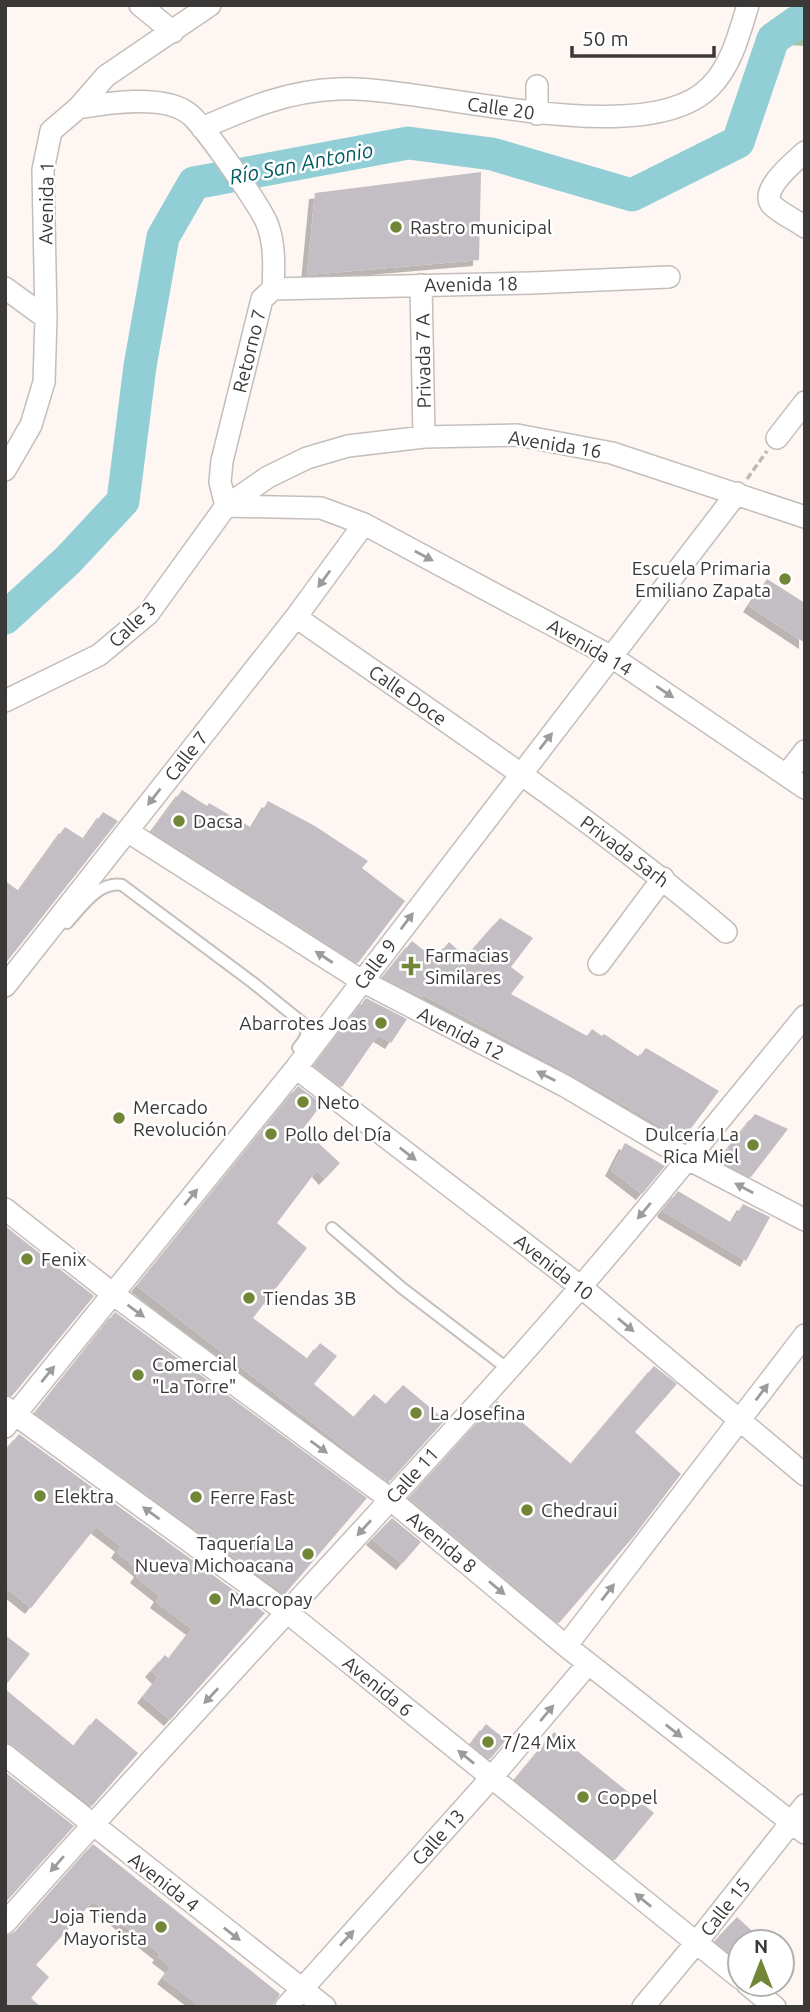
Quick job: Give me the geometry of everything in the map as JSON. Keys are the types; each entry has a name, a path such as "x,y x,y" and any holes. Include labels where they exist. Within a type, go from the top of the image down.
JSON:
{"street":[{"path":"140,5 173,32"},
{"name":"Avenida 1","path":"5,470 31,425 44,382 46,318 43,170 51,131 78,108 106,76 210,5"},
{"name":"Calle 20","path":"205,132 270,99 339,89 376,90 404,96 433,96 458,103 537,114 612,116 664,110 691,101 722,74 734,51 748,5"},
{"path":"537,86 537,114"},
{"name":"Retorno 7","path":"78,108 105,104 162,103 188,112 205,132 268,224 275,261 273,289 262,299 222,461 220,482 226,506"},
{"path":"805,152 769,188 768,198 772,205 805,227"},
{"name":"Avenida 18","path":"273,289 669,277"},
{"name":"Privada 7 A","path":"421,285 424,437"},
{"path":"5,288 46,318"},
{"path":"777,439 805,402"},
{"name":"Avenida 16","path":"226,506 268,477 307,458 348,446 424,437 516,435 612,453 805,517"},
{"name":"Calle 9","path":"9,1416 113,1294 270,1101 737,493"},
{"path":"226,506 321,508 364,524"},
{"name":"Calle 3","path":"5,701 99,655 148,614 226,506"},
{"name":"Avenida 14","path":"364,524 612,657 805,788"},
{"name":"Calle 7","path":"5,986 296,617 364,524"},
{"name":"Calle Doce","path":"296,617 520,774"},
{"path":"787,775 805,751"},
{"name":"Privada Sarh","path":"520,774 663,878 726,932"},
{"name":"Avenida 12","path":"127,831 362,981 565,1086 688,1158 805,1220"},
{"path":"599,964 663,878"},
{"name":"Calle 11","path":"5,1923 91,1825 509,1369 581,1287 805,1016"},
{"name":"Avenida 10","path":"296,1068 581,1287 805,1475"},
{"name":"Avenida 8","path":"5,1209 113,1294 390,1499 588,1664 798,1828"},
{"path":"566,1646 805,1335"},
{"name":"Avenida 6","path":"9,1416 288,1613 726,1967"},
{"name":"Calle 13","path":"286,2007 492,1777 588,1664"},
{"name":"Avenida 4","path":"5,1755 325,2007"},
{"name":"Calle 15","path":"643,2007 798,1828 805,1805"}],"lane":[{"path":"27,960 37,957 92,895 110,885 122,885 304,1024 306,1037 267,1089 270,1101"},
{"path":"332,1228 402,1288 509,1369"}],"path":[{"path":"737,493 777,439"}],"green space":[{"path":"804,5 805,46 787,45"}],"building":[{"name":"Rastro municipal","path":"481,172 479,260 307,275 315,193"},
{"path":"767,579 805,603 805,643 749,606"},
{"path":"182,790 207,806 209,803 252,828 268,801 315,826 368,861 362,868 405,901 358,963 152,831"},
{"path":"103,812 118,821 5,964 5,881 19,891 65,827 84,839"},
{"path":"500,918 533,938 511,967 524,977 511,994 587,1036 592,1029 602,1036 604,1034 639,1057 646,1048 719,1091 683,1139 571,1074 423,995 422,997 383,977 412,941 435,959 449,942 466,957"},
{"path":"366,998 407,1019 391,1043 378,1035 342,1087 314,1066"},
{"path":"298,1086 322,1104 303,1129 340,1163 325,1179 317,1170 277,1223 307,1248 253,1318 308,1359 320,1343 337,1356 314,1384 354,1417 374,1394 386,1404 403,1385 445,1420 391,1480 387,1481 137,1286"},
{"name":"Dulcería La Rica Miel","path":"755,1114 788,1129 751,1177 719,1160"},
{"path":"625,1143 665,1166 642,1194 611,1170"},
{"path":"678,1191 732,1223 743,1204 770,1217 746,1261 664,1212"},
{"name":"Fenix","path":"5,1226 94,1296 12,1396 5,1394"},
{"path":"115,1312 367,1498 285,1594 35,1413"},
{"name":"Chedraui","path":"654,1366 677,1384 635,1432 681,1474 634,1536 559,1623 409,1498 497,1401 571,1464"},
{"path":"19,1434 265,1613 170,1720 143,1697 158,1678 151,1671 165,1655 169,1659 192,1629 156,1602 160,1596 136,1577 140,1571 117,1552 121,1546 96,1527 31,1608 5,1587 5,1451"},
{"path":"392,1518 421,1542 402,1564 372,1539"},
{"path":"5,1635 30,1654 5,1686"},
{"path":"5,1689 74,1746 96,1718 138,1753 92,1806 13,1745 5,1742"},
{"name":"7/24 Mix","path":"486,1724 506,1740 490,1759 471,1744"},
{"name":"Coppel","path":"554,1732 654,1813 615,1860 515,1779"},
{"path":"5,1772 74,1826 5,1903"},
{"path":"93,1844 280,1994 272,2007 201,2007 163,1978 171,1967 158,1957 160,1954 93,1901 36,1965 49,1977 31,1998 41,2007 5,2007 5,1936 15,1932"},
{"path":"737,1917 749,1928 727,1928"},
{"path":"726,1929 726,1950 715,1941"}],"waterway":[{"name":"Río San Antonio","path":"5,618 68,560 123,501 140,366 163,237 194,183 408,143 492,154 632,195 738,142 773,39 797,22 805,24"}],"place":[{"name":"Rastro municipal","path":"396,227"},
{"name":"Escuela Primaria Emiliano Zapata","path":"785,579"},
{"name":"Dacsa","path":"179,821"},
{"name":"Farmacias Similares","path":"411,966"},
{"name":"Abarrotes Joas","path":"381,1023"},
{"name":"Neto","path":"303,1102"},
{"name":"Mercado Revolución","path":"119,1118"},
{"name":"Pollo del Día","path":"271,1134"},
{"name":"Dulcería La Rica Miel","path":"753,1145"},
{"name":"Fenix","path":"27,1259"},
{"name":"Tiendas 3B","path":"249,1298"},
{"name":"Comercial \"La Torre\"","path":"138,1375"},
{"name":"La Josefina","path":"416,1413"},
{"name":"Elektra","path":"40,1496"},
{"name":"Ferre Fast","path":"196,1497"},
{"name":"Chedraui","path":"527,1510"},
{"name":"Taquería La Nueva Michoacana","path":"308,1554"},
{"name":"Macropay","path":"215,1599"},
{"name":"7/24 Mix","path":"488,1742"},
{"name":"Coppel","path":"583,1797"},
{"name":"Joja Tienda Mayorista","path":"161,1927"}]}
